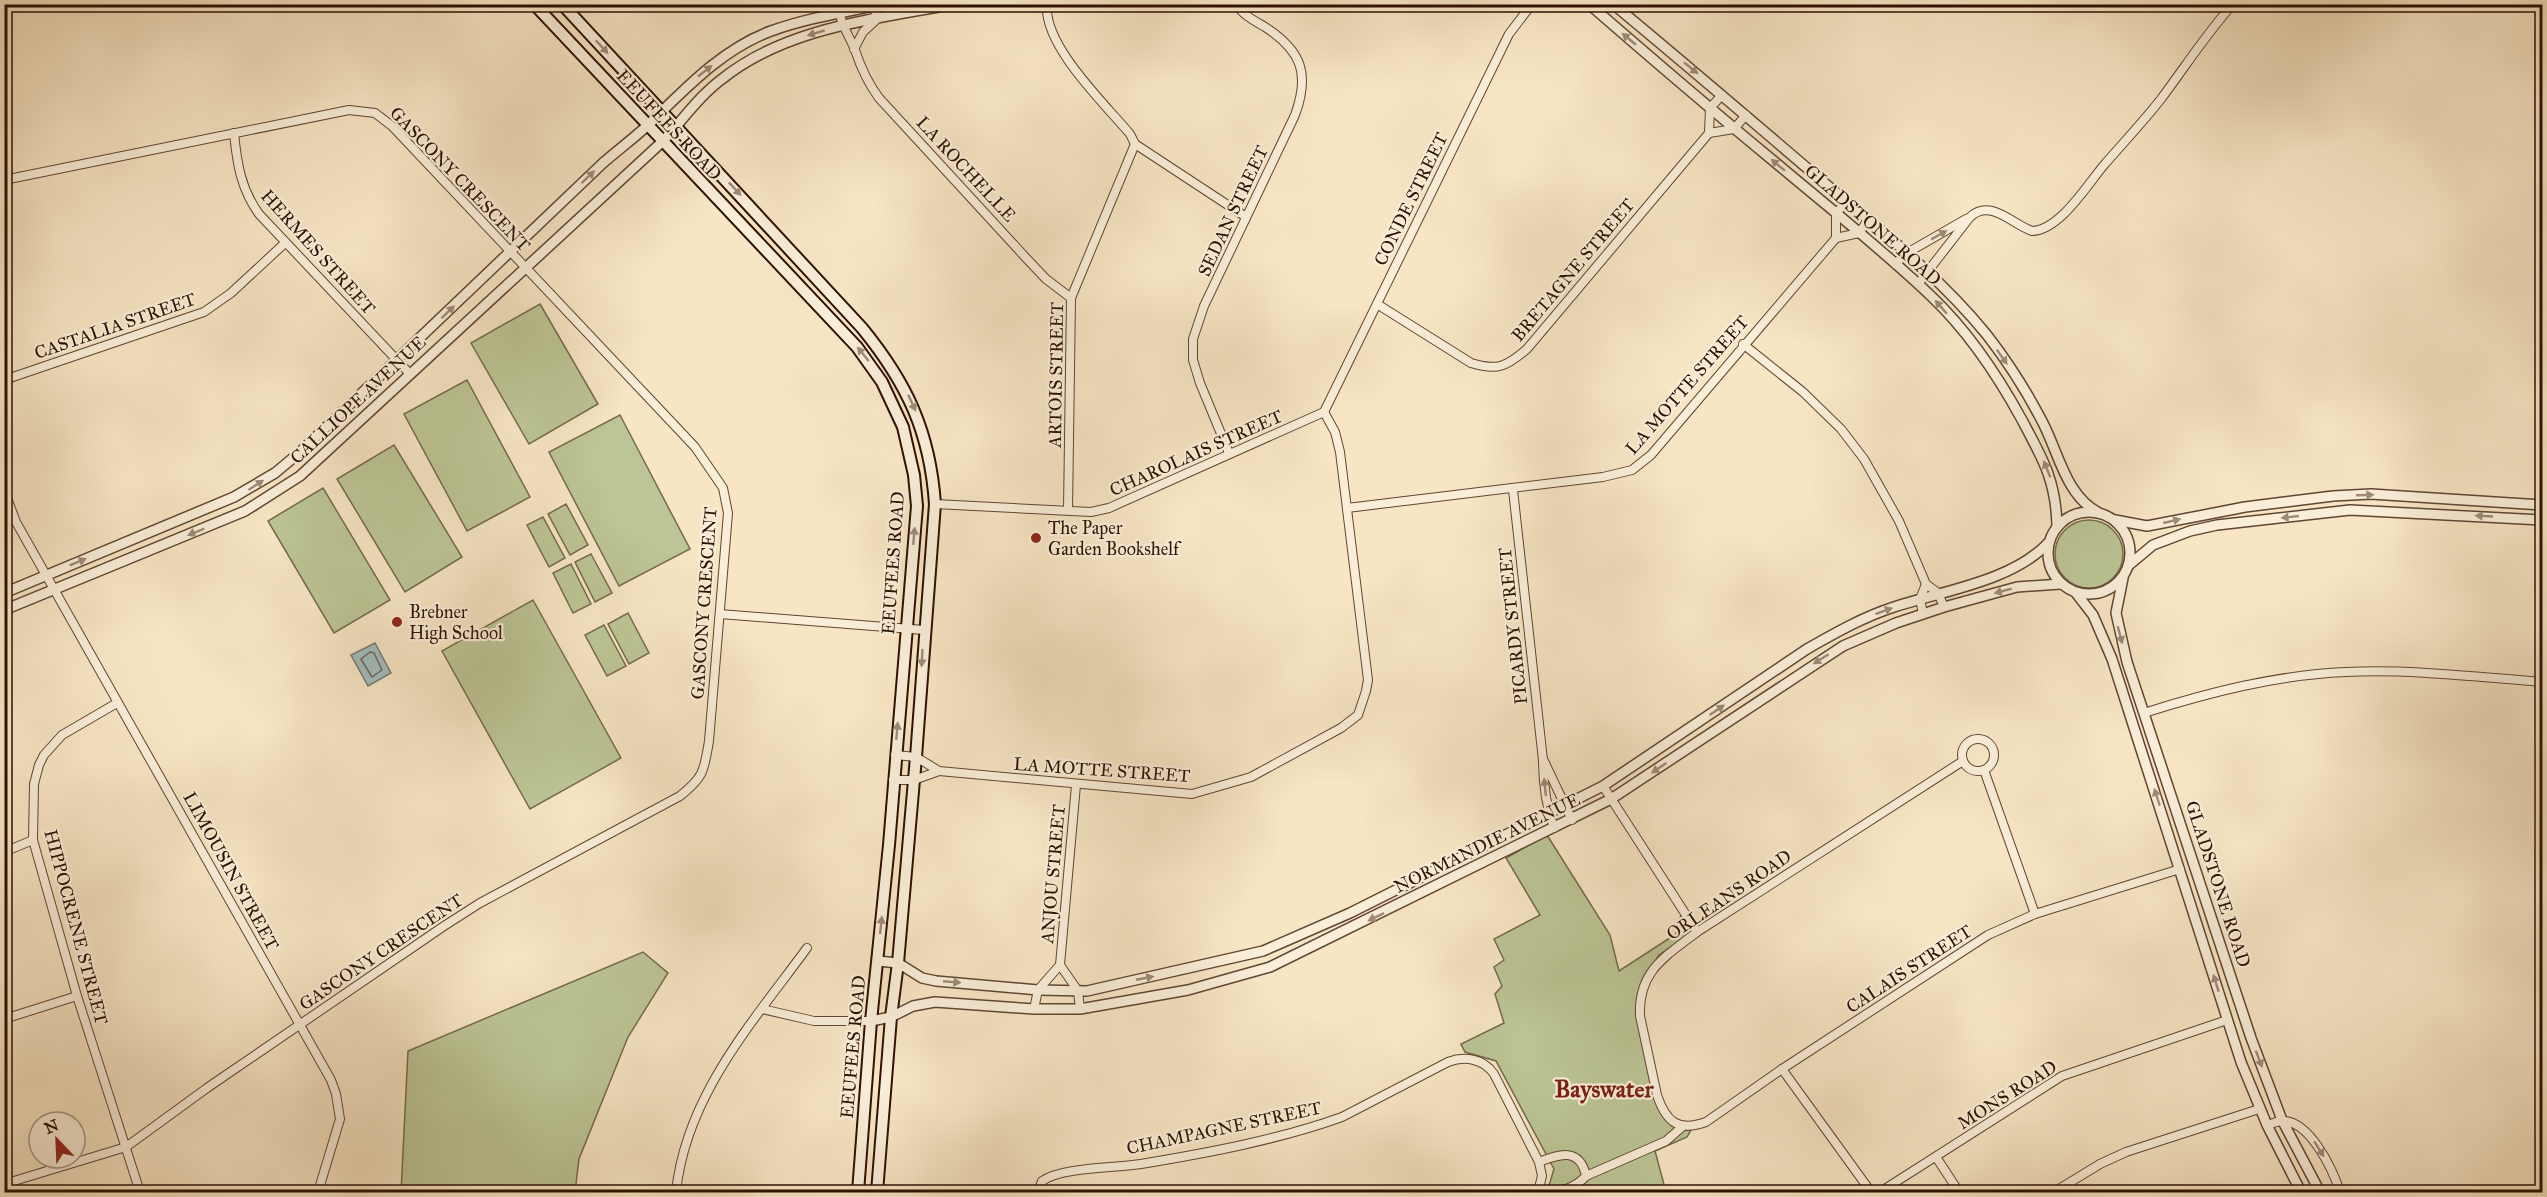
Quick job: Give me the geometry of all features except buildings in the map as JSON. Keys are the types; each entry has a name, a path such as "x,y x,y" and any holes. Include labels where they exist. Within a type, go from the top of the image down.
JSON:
{"main road":[{"name":"EEUFEES ROAD","path":"534,4 868,360 893,403 909,447 917,506 858,1192"},
{"name":"EEUFEES ROAD","path":"562,4 677,126 882,352 907,392 918,416 931,465 935,504 916,757 877,1192"},
{"path":"811,298 823,285"},
{"path":"889,845 908,847"}],"street":[{"path":"677,126 720,80 752,58 799,38 877,19 955,4"},
{"name":"SEDAN STREET","path":"1229,453 1196,371 1192,348 1200,315 1295,115 1303,89 1301,67 1296,56 1275,33 1241,12 1236,4"},
{"name":"CONDE STREET","path":"1324,412 1509,34 1533,4"},
{"name":"GLADSTONE ROAD","path":"1588,4 1932,297 1983,358 2013,404 2046,465 2054,486 2057,526"},
{"name":"GLADSTONE ROAD","path":"1613,4 1722,94 1929,272 1987,335 2022,385 2071,485 2086,506 2099,513"},
{"path":"1895,264 1907,253 1980,210 1986,209 2009,217 2032,231 2048,227 2081,195 2160,101 2202,42 2233,4"},
{"path":"662,110 701,75 740,46 770,32 878,5 877,19 863,32 854,49"},
{"path":"1046,5 1051,28 1062,53 1130,134 1135,144 1246,217"},
{"name":"LA ROCHELLE","path":"840,14 842,27 854,49 861,70 879,98 1046,279 1071,298"},
{"path":"1722,94 1710,108 1709,133 1734,129 1746,115"},
{"name":"GASCONY CRESCENT","path":"4,180 349,110 375,113 392,126 695,447 723,488 728,513 707,753 702,776 694,785 680,796 471,909 395,957 126,1147 4,1186"},
{"name":"CALLIOPE AVENUE","path":"4,593 252,488 299,453 603,163 647,126 662,110"},
{"name":"CALLIOPE AVENUE","path":"4,610 245,512 300,476 677,126"},
{"name":"HERMES STREET","path":"234,133 243,187 259,214 410,375"},
{"name":"BRETAGNE STREET","path":"1377,304 1471,363 1487,368 1501,367 1527,349 1709,133"},
{"name":"ARTOIS STREET","path":"1068,510 1071,298 1135,144"},
{"path":"1846,201 1836,214 1836,238 1858,233 1868,220"},
{"path":"1917,284 1929,272 1970,217"},
{"name":"LA MOTTE STREET","path":"1347,508 1513,490 1619,474 1641,464 1836,238"},
{"name":"CASTALIA STREET","path":"4,380 204,312 231,293 285,243"},
{"path":"1743,344 1803,392 1840,429 1864,459 1899,521 1926,584 1938,593 1944,607"},
{"name":"LA MOTTE STREET","path":"895,755 916,757 939,771 1192,794 1251,777 1352,721 1362,704 1368,680 1338,442 1324,412"},
{"name":"CHAROLAIS STREET","path":"935,504 1091,512 1109,508 1324,412"},
{"name":"LIMOUSIN STREET","path":"4,490 16,522 331,1080 340,1108 337,1132 318,1192"},
{"name":"PICARDY STREET","path":"1513,490 1549,814 1554,828"},
{"path":"2542,505 2371,494 2324,497 2245,507 2147,526 2115,520 2099,513 2076,514 2057,526 2048,543 2047,558 2052,573 2061,584 2076,593 2096,594 2115,585 2123,578 2129,565 2153,545 2190,531 2217,525 2339,511 2371,510 2542,520"},
{"path":"2115,520 2128,540 2129,565"},
{"name":"NORMANDIE AVENUE","path":"898,963 929,980 1038,990 1078,991 1227,961 1263,951 1340,918 1603,786 1815,644 1868,616 2022,566 2048,543"},
{"name":"GLADSTONE ROAD","path":"2123,578 2116,613 2118,629 2144,713 2247,1027 2282,1120 2320,1192"},
{"path":"1923,614 1920,599 1926,584"},
{"name":"NORMANDIE AVENUE","path":"871,1021 891,1017 913,1006 935,1002 1034,1009 1080,1009 1188,990 1284,962 1611,799 1822,658 1867,635 1944,607 2017,587 2061,584"},
{"name":"GLADSTONE ROAD","path":"2076,593 2101,631 2135,729 2227,1020 2254,1096 2266,1125 2301,1192"},
{"path":"720,614 924,630"},
{"path":"2144,713 2212,691 2241,685 2344,672 2386,671 2542,682"},
{"path":"2127,706 2141,702"},
{"name":"HIPPOCRENE STREET","path":"117,703 62,735 44,755 34,784 33,840 77,996 140,1192"},
{"path":"2135,729 2148,725"},
{"path":"1975,739 1984,740 1991,746 1994,754 1991,764 1984,770 1969,768 1963,761 1962,752 1966,743 1975,739"},
{"name":"PICARDY STREET","path":"1543,760 1572,820"},
{"name":"ORLEANS ROAD","path":"1682,1127 1673,1122 1661,1106 1657,1095 1640,1005 1645,983 1657,963 1697,932 1963,761"},
{"path":"1984,770 2035,914"},
{"name":"LA MOTTE STREET","path":"893,780 914,780 939,771"},
{"name":"ANJOU STREET","path":"1034,1009 1038,990 1060,965 1076,785"},
{"path":"1603,786 1697,932"},
{"path":"4,852 33,840"},
{"path":"2176,857 2183,852 2190,852"},
{"name":"CALAIS STREET","path":"1682,1127 1706,1122 1782,1068 1988,935 2035,914 2180,869"},
{"path":"2184,882 2198,876"},
{"path":"676,1192 684,1145 702,1099 724,1063 807,948"},
{"path":"878,961 898,963"},
{"path":"1227,961 1232,979"},
{"name":"ANJOU STREET","path":"1060,965 1078,991 1080,1009"},
{"path":"4,1019 77,996"},
{"path":"2224,1008 2239,1002"},
{"path":"762,1009 814,1021 871,1021"},
{"name":"MONS ROAD","path":"1880,1192 2062,1076 2227,1020"},
{"path":"2232,1033 2247,1027"},
{"name":"CHAMPAGNE STREET","path":"1038,1192 1042,1181 1055,1174 1140,1164 1326,1123 1448,1062 1461,1058 1471,1059 1491,1069 1539,1162 1542,1176 1538,1192"},
{"path":"1782,1068 1871,1192"},
{"path":"2254,1096 2271,1090"},
{"path":"2054,1192 2100,1164 2126,1152 2259,1109"},
{"path":"2266,1125 2282,1120 2298,1126 2318,1145 2340,1192"},
{"path":"1547,1192 1561,1191 1577,1185 1586,1176 1666,1141 1682,1127"},
{"path":"1539,1162 1558,1154 1571,1156 1584,1167 1586,1176"},
{"path":"1936,1157 1959,1192"}],"green space":[{"path":"540,304 598,404 529,444 471,343"},
{"path":"467,380 530,497 467,531 404,414"},
{"path":"620,415 690,549 619,586 549,452"},
{"path":"394,445 462,557 405,592 337,479"},
{"path":"323,488 390,600 334,633 268,521"},
{"path":"566,504 588,545 570,555 548,514"},
{"path":"543,517 565,558 549,567 527,525"},
{"path":"2096,520 2108,526 2117,535 2123,547 2121,567 2113,578 2096,588 2082,588 2065,578 2057,567 2055,547 2065,530 2076,522"},
{"path":"591,554 612,593 595,602 575,562"},
{"path":"571,564 591,604 573,613 553,573"},
{"path":"533,600 621,758 530,809 442,651"},
{"path":"628,613 649,653 629,664 608,624"},
{"path":"604,625 626,666 607,676 585,635"},
{"path":"1547,835 1610,935 1619,971 1676,934 1681,915 1693,932 1659,955 1648,972 1639,1000 1659,1104 1682,1130 1691,1130 1687,1137 1655,1151 1666,1192 1547,1192 1554,1169 1496,1061 1465,1052 1461,1044 1504,1023 1495,994 1502,986 1494,967 1504,960 1494,939 1540,915 1506,858"},
{"path":"643,952 668,973 628,1037 579,1159 575,1192 401,1192 408,1051"}],"water":[{"path":"375,643 391,673 368,686 351,655"}],"place":[{"name":"The Paper Garden Bookshelf","path":"1036,538"},
{"name":"Brebner High School","path":"397,622"}],"district":[{"name":"Bayswater","path":"1604,1089"}]}
